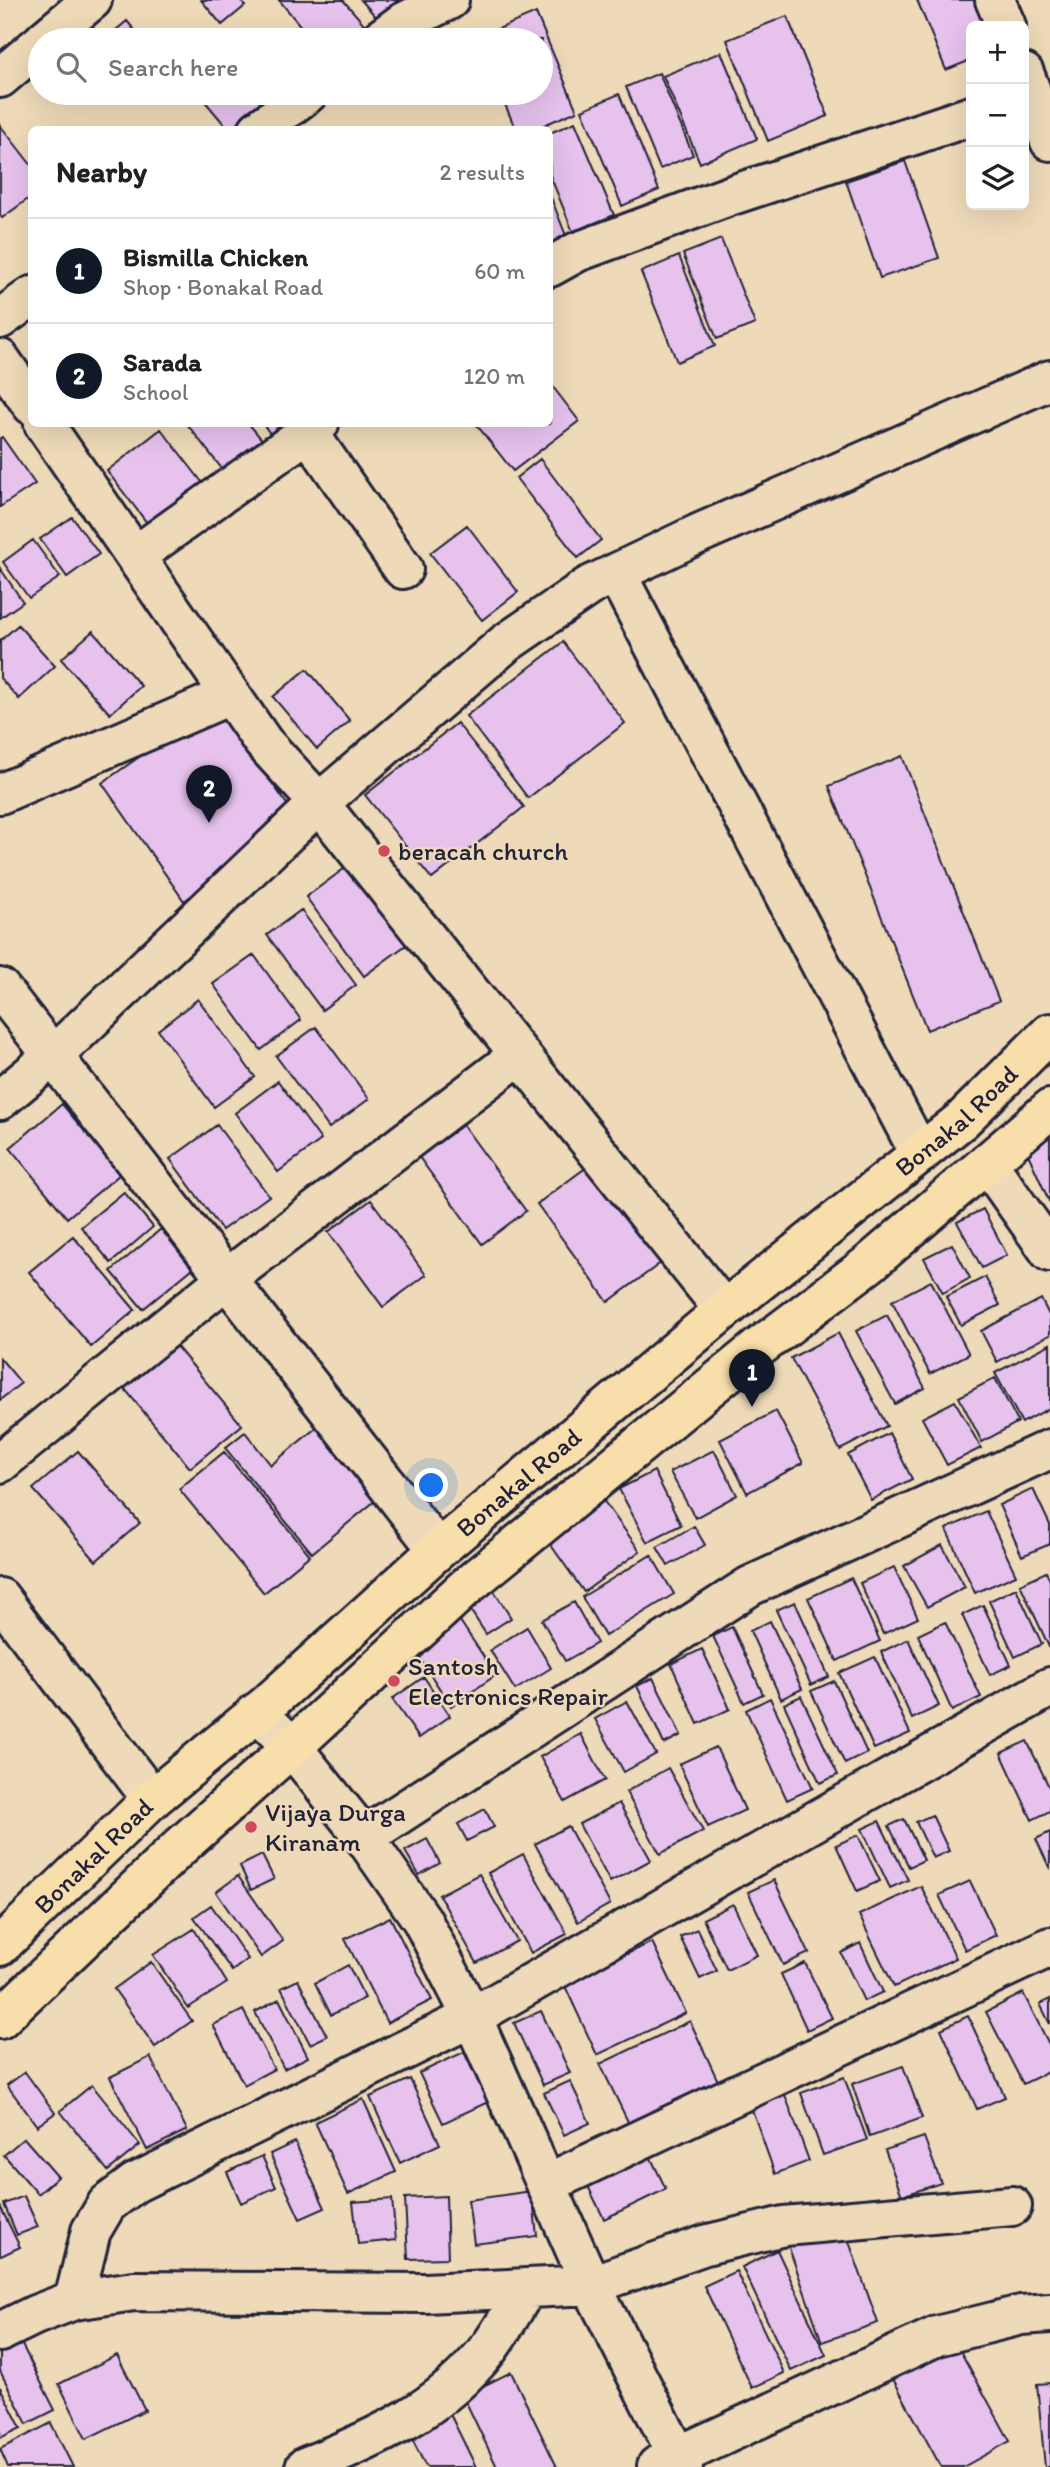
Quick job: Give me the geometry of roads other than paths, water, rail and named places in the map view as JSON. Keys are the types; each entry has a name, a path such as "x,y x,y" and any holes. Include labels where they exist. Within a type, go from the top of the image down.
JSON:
{"main road":[{"name":"Bonakal Road","path":"0,1945 152,1800 257,1712 438,1550 724,1310 961,1120 1050,1033"},
{"name":"Bonakal Road","path":"0,2019 181,1846 468,1585 758,1348 900,1237 1050,1109"},
{"path":"865,1197 900,1237"}],"street":[{"path":"58,28 92,0"},
{"path":"395,28 449,0"},
{"path":"995,0 1004,21"},
{"path":"0,78 28,54"},
{"path":"1029,94 1050,141"},
{"path":"263,126 292,105"},
{"path":"553,265 577,252 732,195 966,118"},
{"path":"0,319 28,299"},
{"path":"0,359 28,399"},
{"path":"0,1100 54,1055 319,803 506,643 589,586 698,534 1050,380"},
{"path":"46,427 264,742 319,803 724,1310"},
{"path":"135,556 314,428 403,569"},
{"path":"616,573 920,1154"},
{"path":"0,794 230,695"},
{"path":"0,988 438,1550"},
{"path":"0,1463 225,1280 519,1055"},
{"path":"988,1164 1050,1250"},
{"path":"364,1837 750,1586 1050,1449"},
{"path":"0,1598 152,1800"},
{"path":"74,2300 92,2231 107,2204 135,2183 472,2017 1050,1687"},
{"path":"257,1712 292,1747 364,1837 422,1920 472,2017 672,2463 937,2336 1021,2315 1050,2313"},
{"path":"546,2184 1050,1947"},
{"path":"0,2332 74,2300 134,2291 411,2293 591,2285 705,2245 784,2226 1012,2206"},
{"path":"305,2467 352,2449 412,2419 453,2386 489,2348 527,2288"}],"place":[{"name":"Sarada","path":"209,823"},
{"name":"beracah church","path":"384,851"},
{"name":"Bismilla Chicken","path":"752,1407"},
{"name":"Santosh Electronics Repair","path":"394,1681"},
{"name":"Vijaya Durga Kiranam","path":"251,1827"}]}
